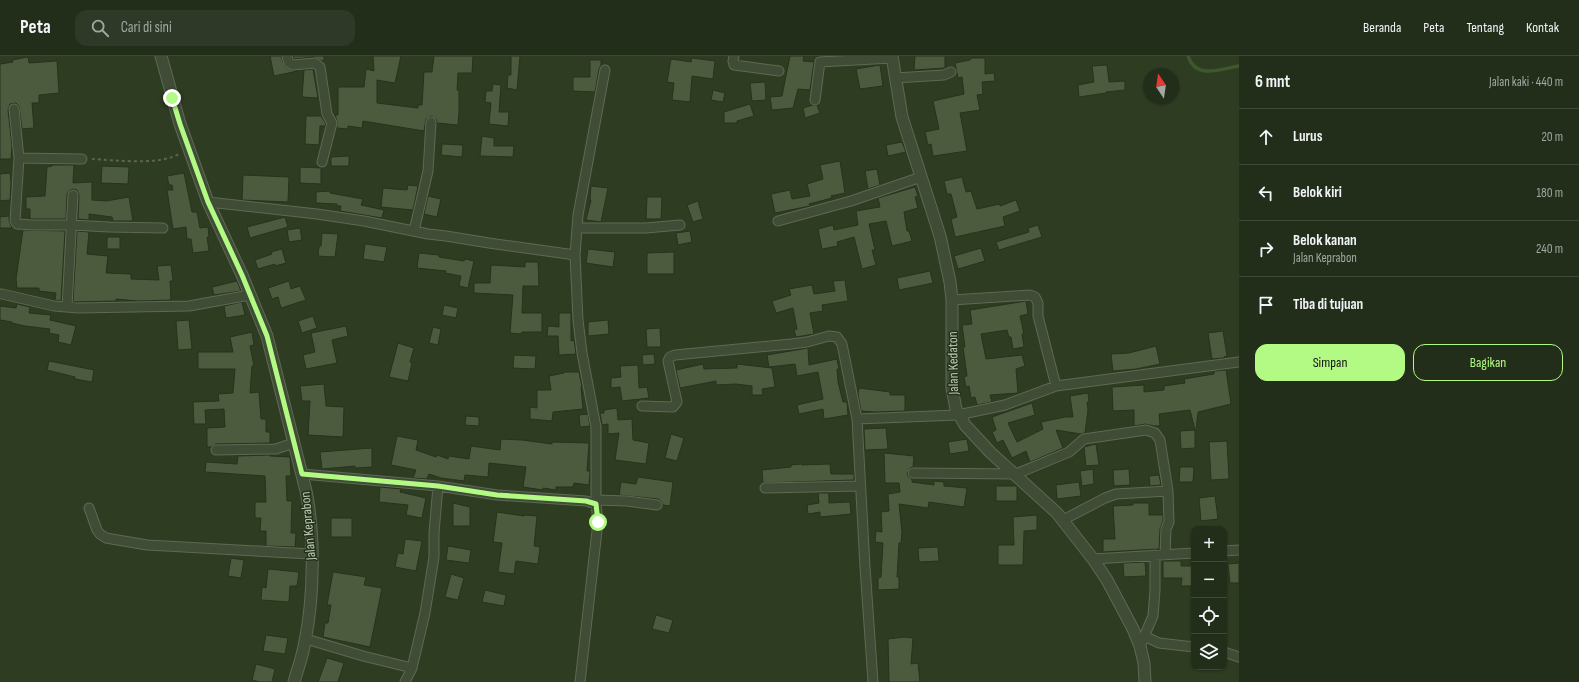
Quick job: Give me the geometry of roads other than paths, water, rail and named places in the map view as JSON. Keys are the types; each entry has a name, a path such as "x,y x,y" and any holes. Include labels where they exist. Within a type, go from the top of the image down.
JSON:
{"street":[{"name":"Jalan Keprabon","path":"161,56 174,104 208,202 267,336 309,506 312,584 306,639 294,682"},
{"path":"287,56 289,63 293,65 315,63 320,67 327,114 332,123 322,162"},
{"path":"734,56 734,65 778,71"},
{"path":"815,100 820,62 892,57"},
{"name":"Jalan Kedaton","path":"892,57 902,118 946,260 952,300 952,388 954,404 958,415 965,425 991,453 1016,474 1063,520 1093,559 1142,641 1145,682"},
{"path":"580,682 598,522 596,502 596,428 582,353 578,320 575,255 578,215 605,70"},
{"path":"895,78 944,76 951,72"},
{"path":"14,109 19,158 15,221 17,224 163,228"},
{"path":"414,231 428,171 431,122"},
{"path":"19,158 82,159"},
{"path":"778,221 851,202 921,177"},
{"path":"67,307 73,195"},
{"path":"208,202 317,214 489,243 575,255"},
{"path":"577,228 646,228 680,225"},
{"path":"2,294 54,306 138,308 189,306 250,295"},
{"path":"952,300 1030,295 1035,297 1038,303 1038,316 1056,386"},
{"path":"642,406 674,407 676,405 677,402 668,361 670,357 675,355 791,344 807,342 829,336 837,338 842,344 857,419 865,575 874,682"},
{"path":"857,419 958,415 1005,404 1056,386 1239,362"},
{"path":"913,472 1016,474 1069,452 1084,439 1146,430 1154,434 1160,440 1168,491 1169,522 1166,529 1165,555"},
{"path":"216,450 276,449 294,443"},
{"path":"302,474 438,486 497,495 596,502 627,501 657,505"},
{"path":"405,682 412,668 425,613 434,557 434,532 438,486"},
{"path":"765,488 860,486"},
{"path":"1063,520 1105,498 1116,494 1168,491"},
{"path":"89,508 97,530 106,538 147,545 311,554"},
{"path":"1227,551 1239,550"},
{"path":"1093,559 1191,553"},
{"path":"1155,556 1156,590 1153,616 1142,641 1191,648"},
{"path":"306,639 363,656 412,668"},
{"path":"1227,653 1239,657"}],"waterway":[{"path":"1188,56 1192,63 1203,71 1239,66"}]}
